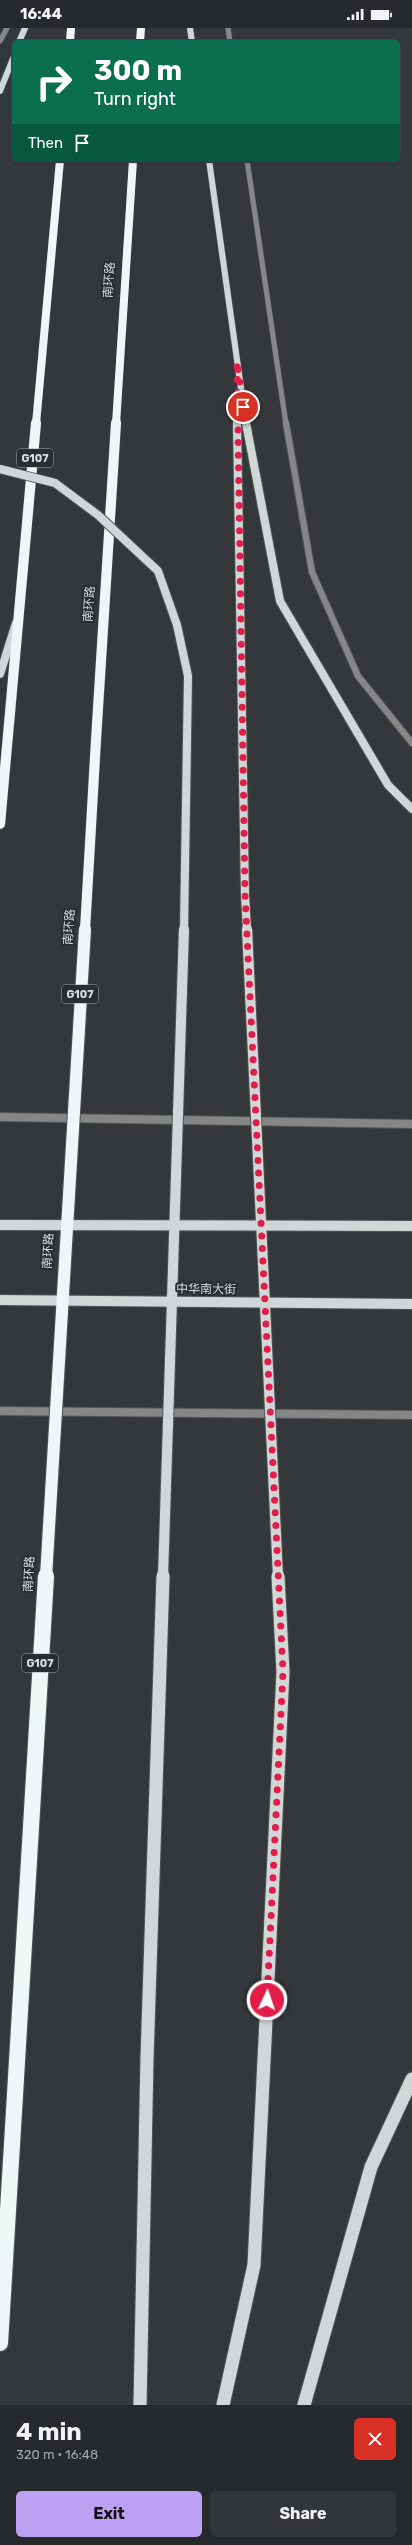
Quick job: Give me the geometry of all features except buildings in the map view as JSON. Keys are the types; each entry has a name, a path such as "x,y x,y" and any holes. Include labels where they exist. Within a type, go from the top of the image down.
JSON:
{"highway":[{"path":"70,40 71,28"},
{"path":"140,40 141,28"},
{"name":"G107","path":"0,824 22,604 60,162"},
{"name":"南环路","path":"0,2343 96,740 133,162"}],"main road":[{"path":"20,40 25,28"},
{"path":"190,28 192,40"},
{"path":"0,91 12,61"},
{"path":"208,162 250,453 280,601 339,705 388,785 412,809"},
{"path":"223,2405 254,2265 283,1672 245,894 237,362"},
{"path":"0,468 55,483 98,515 158,570 178,625 188,676 186,888 147,2058 140,2405"},
{"path":"0,674 22,604"},
{"path":"0,1225 412,1226"},
{"name":"中华南大街","path":"0,1300 412,1304"},
{"path":"304,2405 371,2167 412,2079"}],"street":[{"path":"0,41 7,28"},
{"path":"228,28 230,40"},
{"path":"248,162 291,458 312,572 358,676 412,743"},
{"path":"0,1117 412,1124"},
{"path":"0,1411 412,1415"}],"route":[{"path":"243,407 237,362 245,894 283,1672 267,2000"}]}
